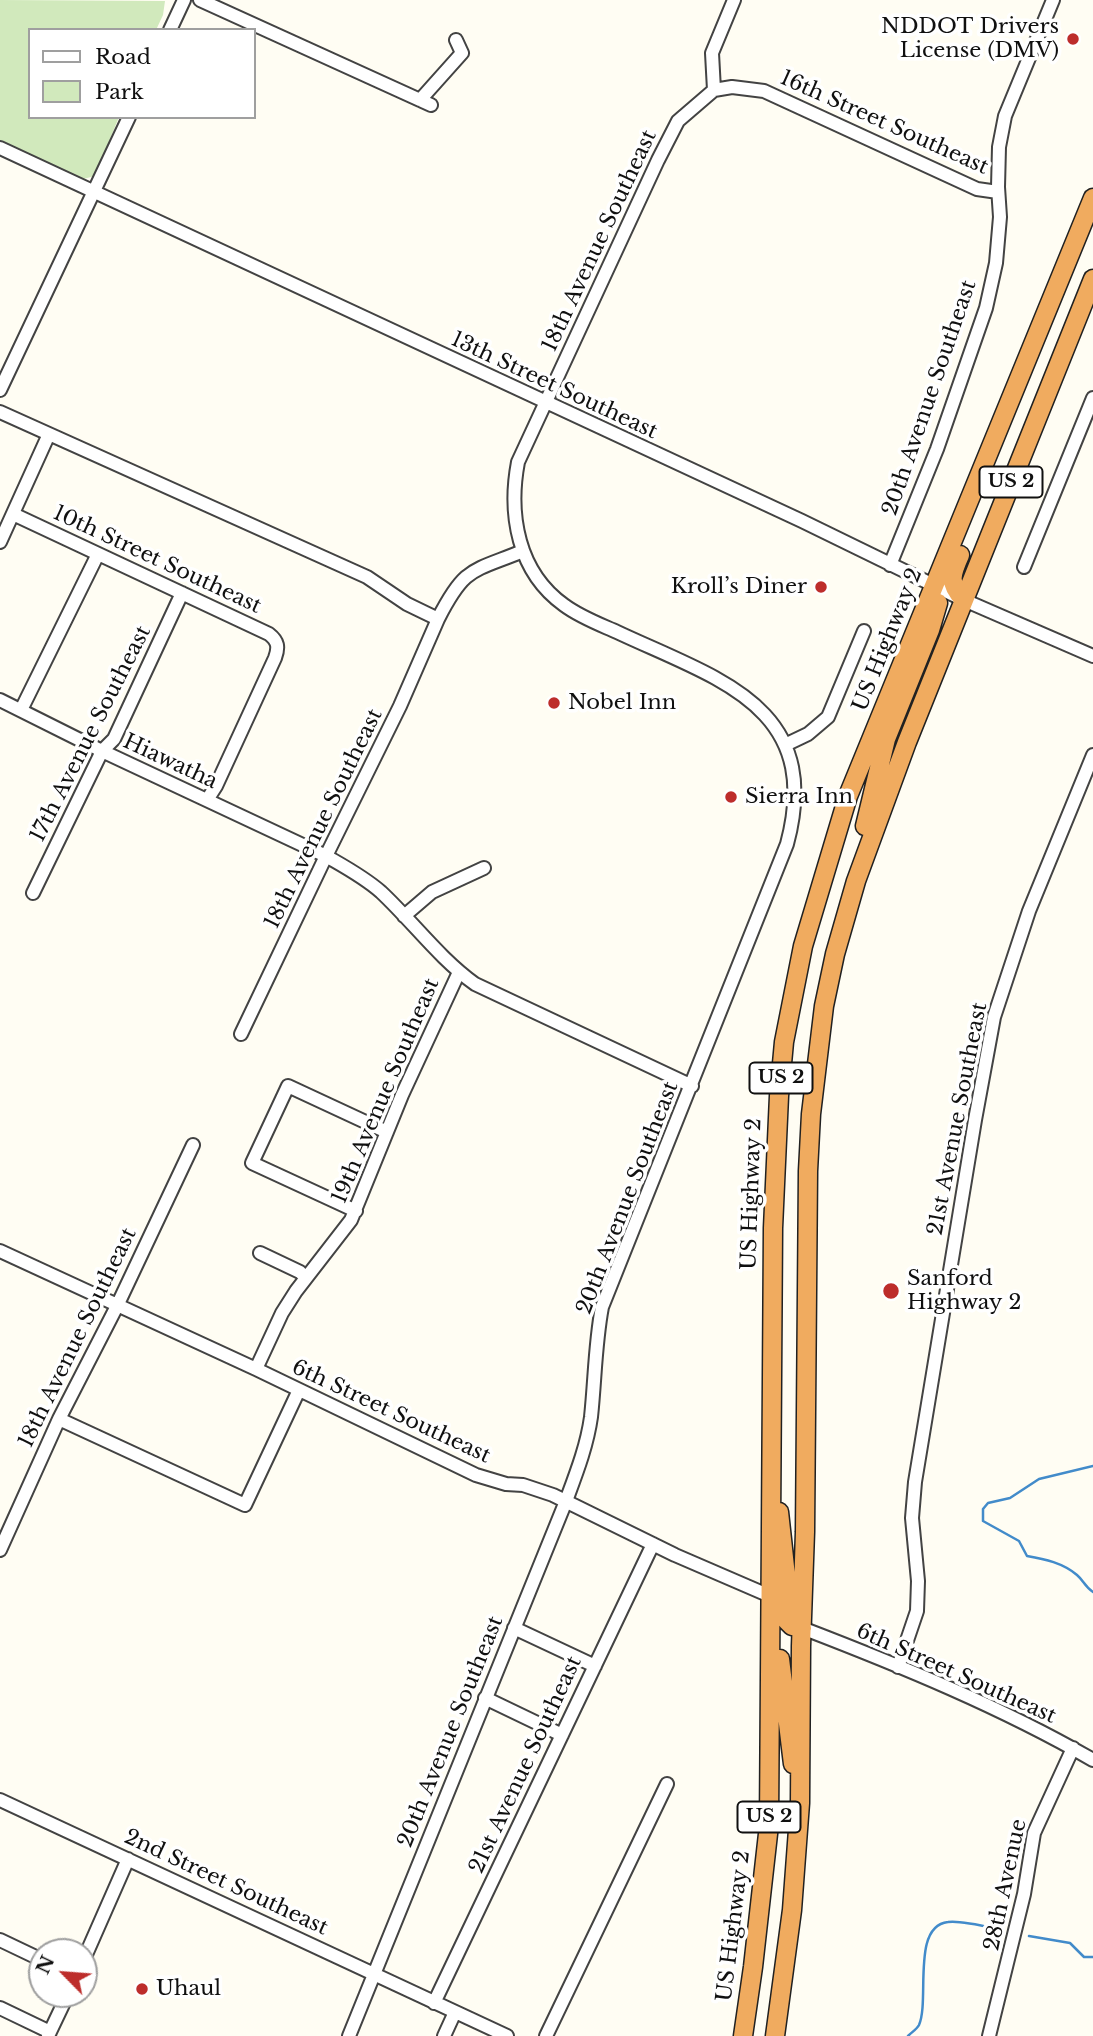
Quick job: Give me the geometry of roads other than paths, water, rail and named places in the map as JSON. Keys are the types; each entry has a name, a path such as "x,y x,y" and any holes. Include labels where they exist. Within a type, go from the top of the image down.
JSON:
{"highway":[{"name":"US Highway 2","path":"743,2036 768,1825 771,1749 769,1596 773,1228 784,1042 803,946 848,796 1092,202"},
{"name":"US 2","path":"775,2036 792,1910 800,1803 808,1184 811,1114 824,1006 835,954 856,881 881,809 1093,279"},
{"path":"964,600 953,585 952,574 996,461 1026,359"},
{"path":"856,881 864,829 879,765 886,739 930,630 939,596 935,586"},
{"path":"771,1432 785,1564 787,1620 792,1626 802,1628"},
{"path":"769,1596 778,1609 781,1676 800,1803"}],"street":[{"path":"171,28 184,0"},
{"path":"200,0 426,102 462,53 456,40"},
{"path":"713,90 712,53 734,0"},
{"name":"20th Avenue Southeast","path":"890,565 937,449 986,308 996,263 1000,217 999,147 1005,116 1053,0"},
{"name":"16th Street Southeast","path":"713,90 732,87 764,91 977,189 998,192"},
{"name":"18th Avenue Southeast","path":"713,90 678,121 545,402 518,462 513,486 516,527 523,551 538,578 564,605 730,686 758,707 785,746"},
{"path":"0,390 128,119"},
{"name":"13th Street Southeast","path":"0,148 802,521 964,600 1093,656"},
{"path":"1024,567 1093,398"},
{"path":"0,412 368,577 407,604 438,619"},
{"path":"0,542 49,434"},
{"name":"10th Street Southeast","path":"13,514 269,634 278,645 270,670 207,800"},
{"name":"18th Avenue Southeast","path":"241,1034 400,706 438,619 460,581 483,565 523,551"},
{"path":"21,710 99,554"},
{"name":"17th Avenue Southeast","path":"33,893 102,751 114,739 183,593"},
{"path":"785,746 808,734 828,717 864,631"},
{"name":"Hiawatha","path":"0,700 326,856 360,875 404,916"},
{"name":"20th Avenue Southeast","path":"349,2036 578,1469 590,1419 594,1353 602,1307 788,844 796,793 792,766 785,746"},
{"name":"21st Avenue Southeast","path":"898,1667 917,1611 918,1581 912,1518 915,1482 994,1017 1030,911 1093,755"},
{"path":"404,916 432,892 484,867"},
{"name":"19th Avenue Southeast","path":"256,1369 282,1312 305,1278 344,1231 356,1211 387,1132 458,972 404,916"},
{"path":"458,972 495,994 692,1086"},
{"path":"356,1211 252,1163 288,1086 387,1132"},
{"name":"18th Avenue Southeast","path":"0,1550 4,1525 117,1306 193,1144"},
{"name":"6th Street Southeast","path":"0,1251 256,1369 476,1475 506,1484 523,1485 566,1501 769,1596"},
{"path":"260,1253 300,1272 305,1278"},
{"path":"60,1419 245,1505 299,1390"},
{"name":"21st Avenue Southeast","path":"434,2003 653,1544"},
{"path":"514,1628 595,1666"},
{"name":"6th Street Southeast","path":"802,1628 1008,1716 1093,1760"},
{"path":"485,1698 562,1735"},
{"name":"28th Avenue","path":"989,2036 1018,1921 1034,1833 1073,1748"},
{"path":"546,2036 667,1784"},
{"name":"2nd Street Southeast","path":"0,1800 455,2012"},
{"path":"93,1938 128,1859"},
{"path":"0,1940 28,1953"},
{"path":"0,2008 49,2034 61,2008"},
{"path":"444,2036 455,2012 507,2036"}],"waterway":[{"path":"1093,1466 1039,1479 1010,1498 988,1503 983,1509 983,1521 1019,1541 1027,1556 1066,1567 1093,1592"},
{"path":"908,2036 919,2025 922,2014 925,1950 929,1936 937,1927 948,1922 1002,1930"},
{"path":"1029,1936 1070,1943 1084,1957 1093,1957"}],"place":[{"name":"NDDOT Drivers License (DMV)","path":"1073,39"},
{"name":"Kroll’s Diner","path":"821,587"},
{"name":"Nobel Inn","path":"554,703"},
{"name":"Sierra Inn","path":"731,797"},
{"name":"Sanford Highway 2","path":"891,1291"},
{"name":"Uhaul","path":"142,1989"}]}
